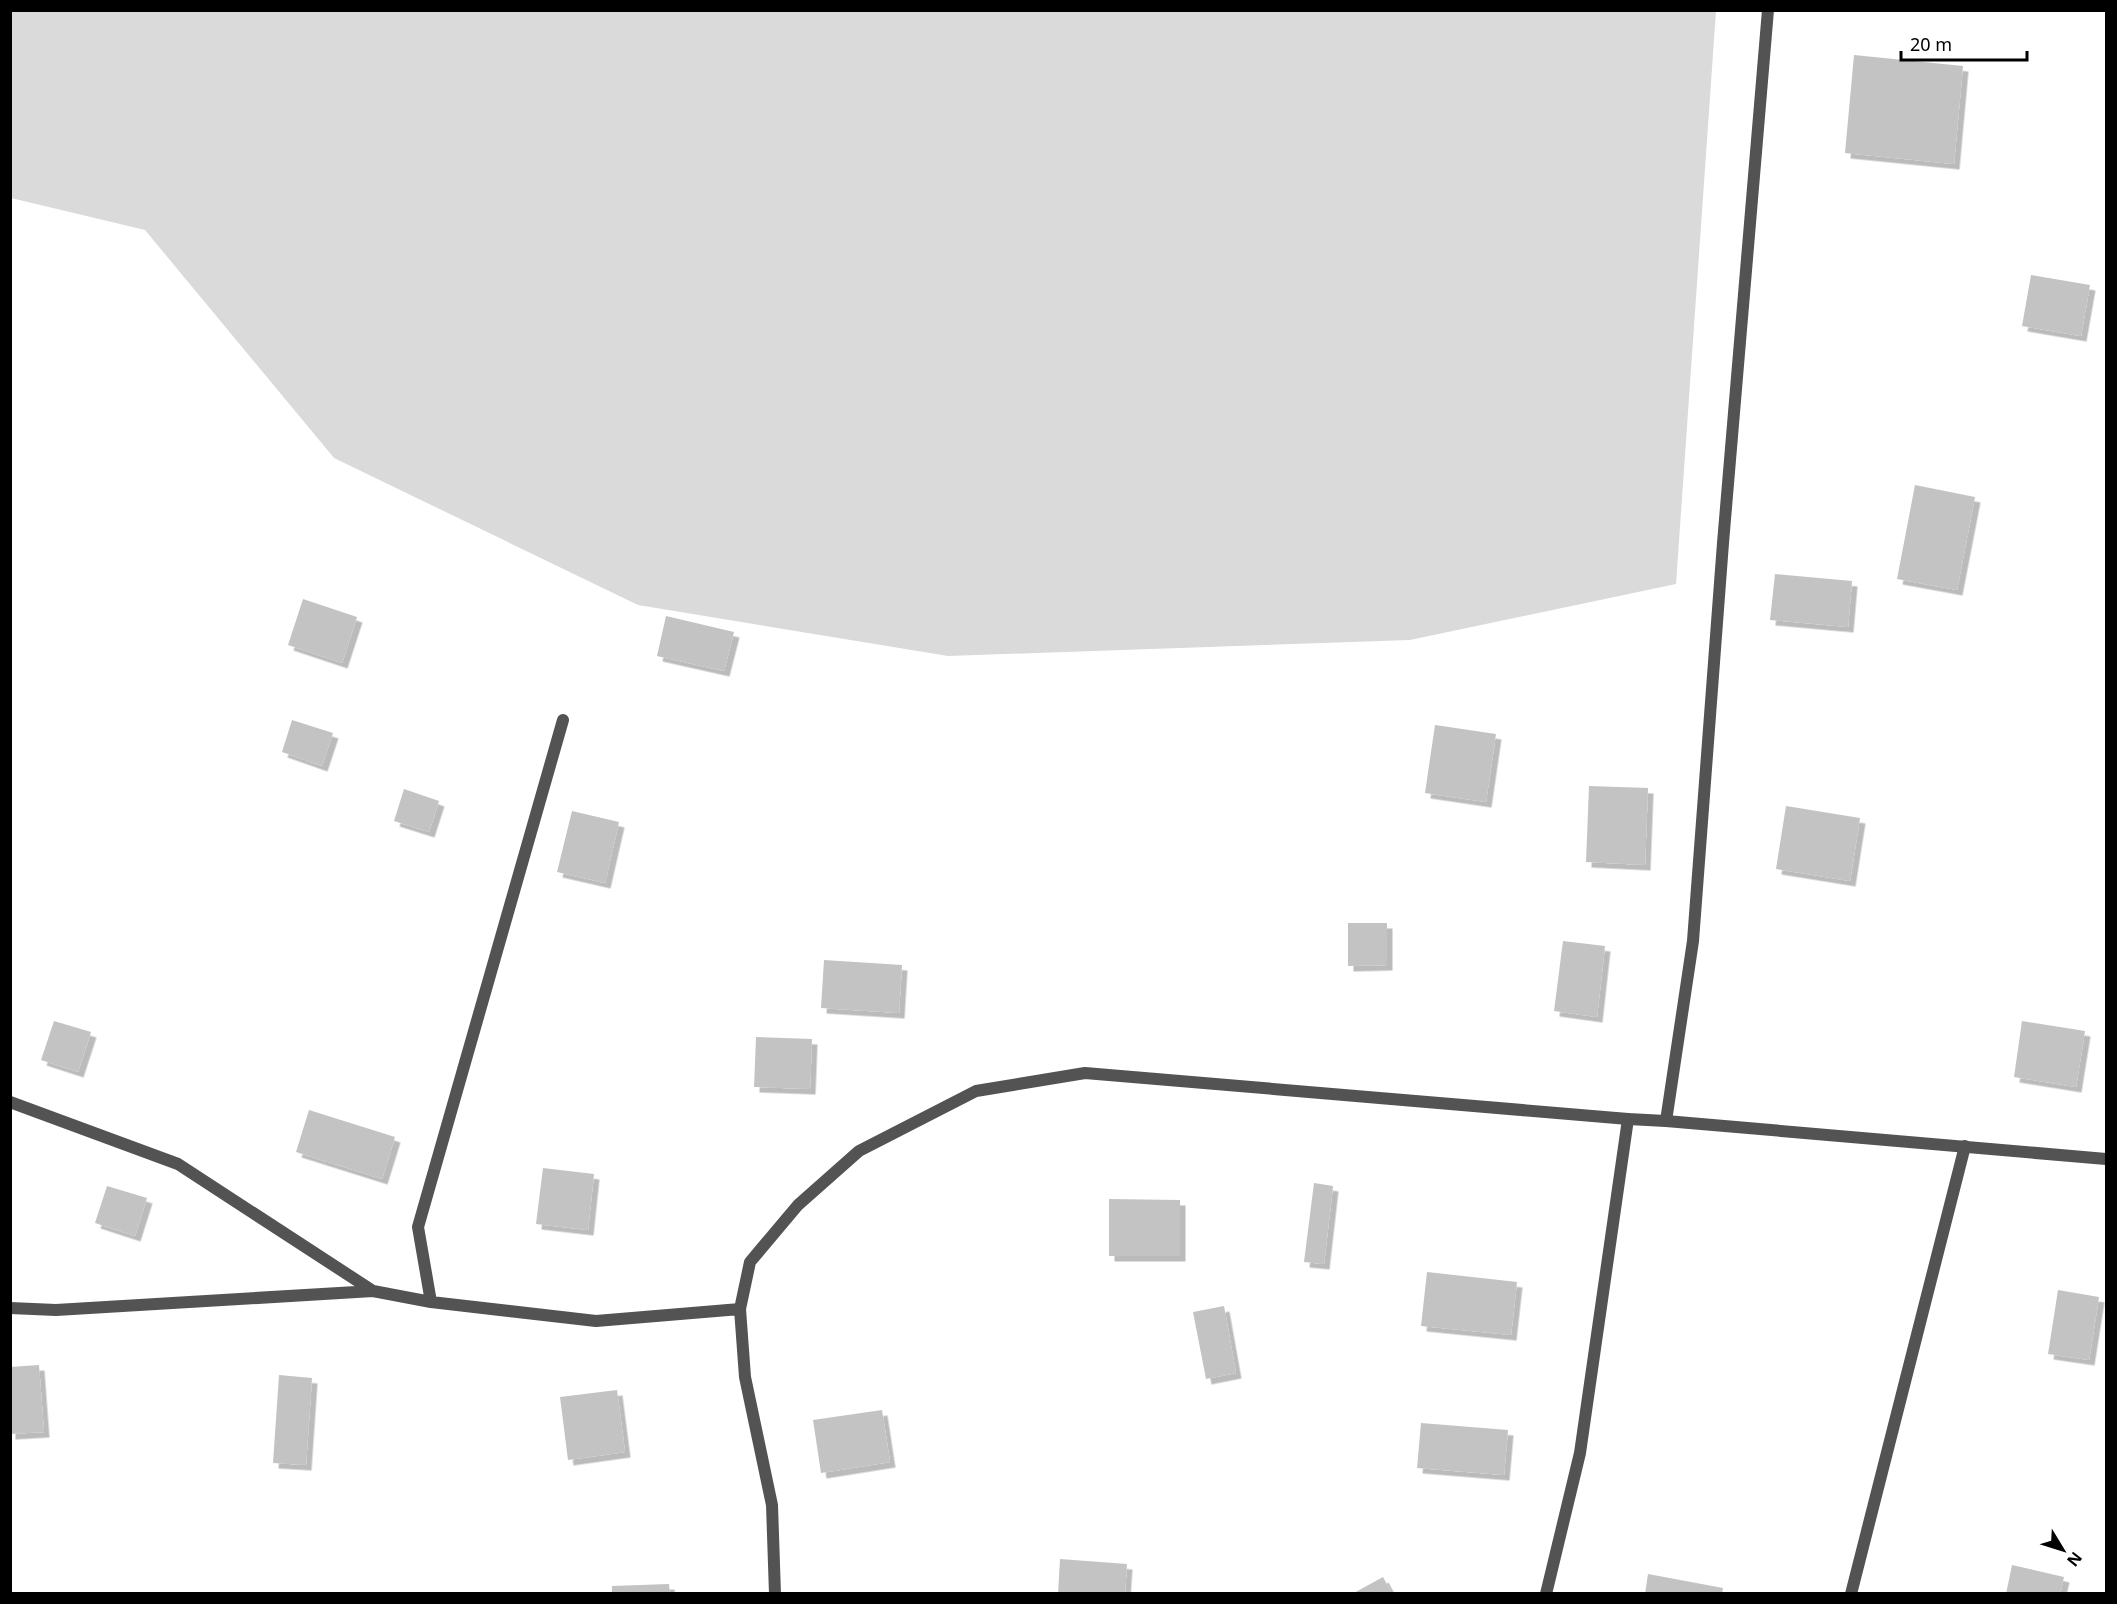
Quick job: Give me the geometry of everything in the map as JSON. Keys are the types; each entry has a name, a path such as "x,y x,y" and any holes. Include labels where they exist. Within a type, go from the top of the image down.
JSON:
{"street":[{"path":"1666,1121 1693,941 1724,531 1768,10"},
{"path":"431,1302 418,1227 563,720"},
{"path":"775,1593 772,1505 745,1377 740,1309 750,1262 798,1205 859,1150 976,1090 1085,1073 2106,1159"},
{"path":"10,1102 178,1164 373,1291"},
{"path":"1546,1593 1580,1453 1628,1119"},
{"path":"1851,1593 1965,1146"},
{"path":"10,1308 56,1310 373,1291 431,1302 596,1321 740,1309"}],"shaded area":[{"path":"11,10 1716,11 1676,584 1410,640 948,656 638,605 334,458 145,230 11,198"}],"building":[{"path":"1854,55 1963,66 1954,164 1845,153"},
{"path":"2031,275 2090,285 2081,336 2022,326"},
{"path":"1915,485 1975,497 1957,590 1897,579"},
{"path":"1775,574 1852,581 1848,627 1770,620"},
{"path":"303,599 357,617 342,663 288,645"},
{"path":"666,616 734,632 724,671 657,656"},
{"path":"292,720 333,733 322,766 282,752"},
{"path":"1435,725 1496,734 1486,802 1425,793"},
{"path":"1589,786 1648,788 1645,865 1586,862"},
{"path":"404,789 439,801 429,832 394,821"},
{"path":"1786,806 1860,818 1850,881 1776,869"},
{"path":"572,811 619,822 605,883 557,872"},
{"path":"1348,923 1387,923 1387,965 1348,966"},
{"path":"1563,941 1605,946 1597,1017 1554,1011"},
{"path":"824,960 902,965 899,1013 821,1008"},
{"path":"54,1021 91,1032 78,1072 41,1060"},
{"path":"2022,1021 2085,1031 2076,1087 2014,1077"},
{"path":"756,1037 812,1039 810,1089 754,1087"},
{"path":"309,1110 395,1137 382,1179 296,1152"},
{"path":"543,1168 594,1174 588,1230 536,1224"},
{"path":"1314,1183 1333,1186 1324,1264 1304,1262"},
{"path":"107,1186 147,1198 135,1236 95,1223"},
{"path":"1109,1199 1180,1200 1180,1256 1109,1256"},
{"path":"1427,1272 1517,1282 1511,1335 1421,1326"},
{"path":"2058,1290 2099,1297 2089,1360 2048,1354"},
{"path":"1224,1306 1236,1373 1206,1379 1193,1312"},
{"path":"39,1365 44,1432 10,1434 10,1367"},
{"path":"279,1375 312,1378 306,1465 273,1463"},
{"path":"617,1390 625,1452 568,1460 560,1397"},
{"path":"882,1410 890,1462 821,1473 813,1420"},
{"path":"1421,1423 1508,1430 1504,1475 1417,1468"},
{"path":"1060,1559 1127,1564 1125,1594 1058,1594"},
{"path":"2012,1565 2064,1577 2060,1594 2006,1594"},
{"path":"1648,1574 1723,1588 1722,1594 1645,1594"},
{"path":"1383,1577 1392,1594 1352,1594"},
{"path":"669,1584 670,1594 612,1594 612,1586"}]}
